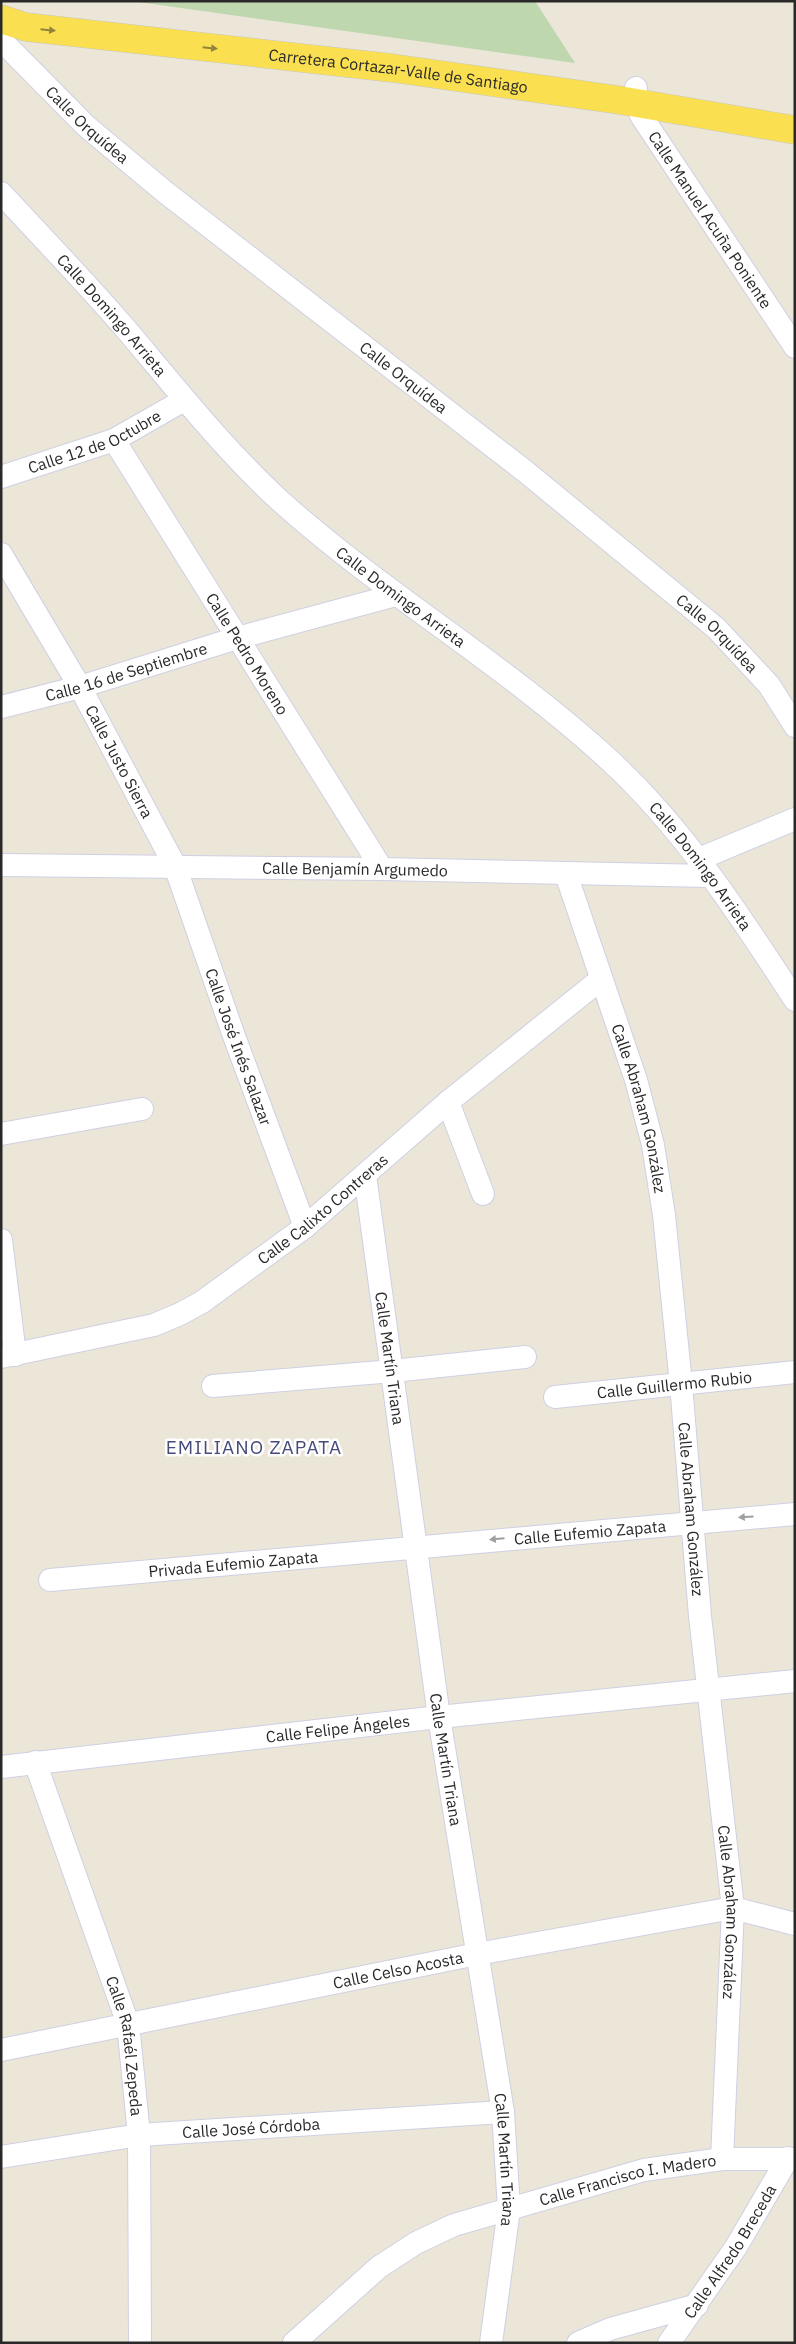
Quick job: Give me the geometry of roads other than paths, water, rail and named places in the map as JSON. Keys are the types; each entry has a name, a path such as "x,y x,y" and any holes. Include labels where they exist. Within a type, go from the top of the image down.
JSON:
{"main road":[{"name":"Carretera Cortazar-Valle de Santiago","path":"1,15 28,9 390,49 508,66 795,130"},
{"name":"Carretera Cortazar-Valle de Santiago","path":"1,19 26,27 795,113"}],"street":[{"name":"Calle Orquídea","path":"1,40 86,126 165,192 526,472 716,628 769,685 795,726"},
{"name":"Calle Manuel Acuña Poniente","path":"636,96 642,117 795,347"},
{"name":"Calle Domingo Arrieta","path":"1,193 71,267 184,400 274,496 328,543 546,707 606,757 657,807 704,868 795,1000"},
{"name":"Calle 12 de Octubre","path":"1,476 114,440 184,400"},
{"name":"Calle Pedro Moreno","path":"114,440 382,869"},
{"name":"Calle Justo Sierra","path":"1,554 80,687 175,866"},
{"name":"Calle 16 de Septiembre","path":"1,707 80,687 237,638 396,595"},
{"path":"704,868 795,819"},
{"name":"Calle Benjamín Argumedo","path":"1,866 175,866 566,874 704,868"},
{"name":"Calle José Inés Salazar","path":"175,866 234,1036 304,1227"},
{"name":"Calle Abraham González","path":"566,874 636,1080 653,1145 664,1215 681,1384 692,1521 733,1908 722,2159"},
{"name":"Calle Calixto Contreras","path":"8,1356 154,1325 202,1302 304,1227 448,1102 601,979"},
{"path":"448,1102 483,1194"},
{"path":"1,1134 142,1109"},
{"name":"Calle Martín Triana","path":"365,1175 440,1717 476,1954 503,2112 509,2209 491,2343"},
{"path":"1,1240 8,1356"},
{"path":"213,1386 393,1371 525,1357"},
{"name":"Calle Guillermo Rubio","path":"555,1397 795,1372"},
{"name":"Calle Eufemio Zapata","path":"416,1546 692,1521 795,1514"},
{"name":"Privada Eufemio Zapata","path":"50,1580 416,1546"},
{"name":"Calle Felipe Ángeles","path":"1,1767 440,1717 795,1681"},
{"name":"Calle Rafaél Zepeda","path":"35,1762 128,2024 139,2135 140,2343"},
{"name":"Calle Celso Acosta","path":"1,2050 476,1954 733,1908 795,1924"},
{"name":"Calle José Córdoba","path":"1,2158 139,2135 503,2112"},
{"name":"Calle Francisco I. Madero","path":"294,2343 379,2267 416,2243 454,2225 644,2170 722,2159 792,2158"},
{"name":"Calle Alfredo Breceda","path":"669,2343 736,2247 792,2158"},
{"path":"578,2343 610,2329 697,2305"}],"district":[{"name":"EMILIANO ZAPATA","path":"254,1447"}]}
